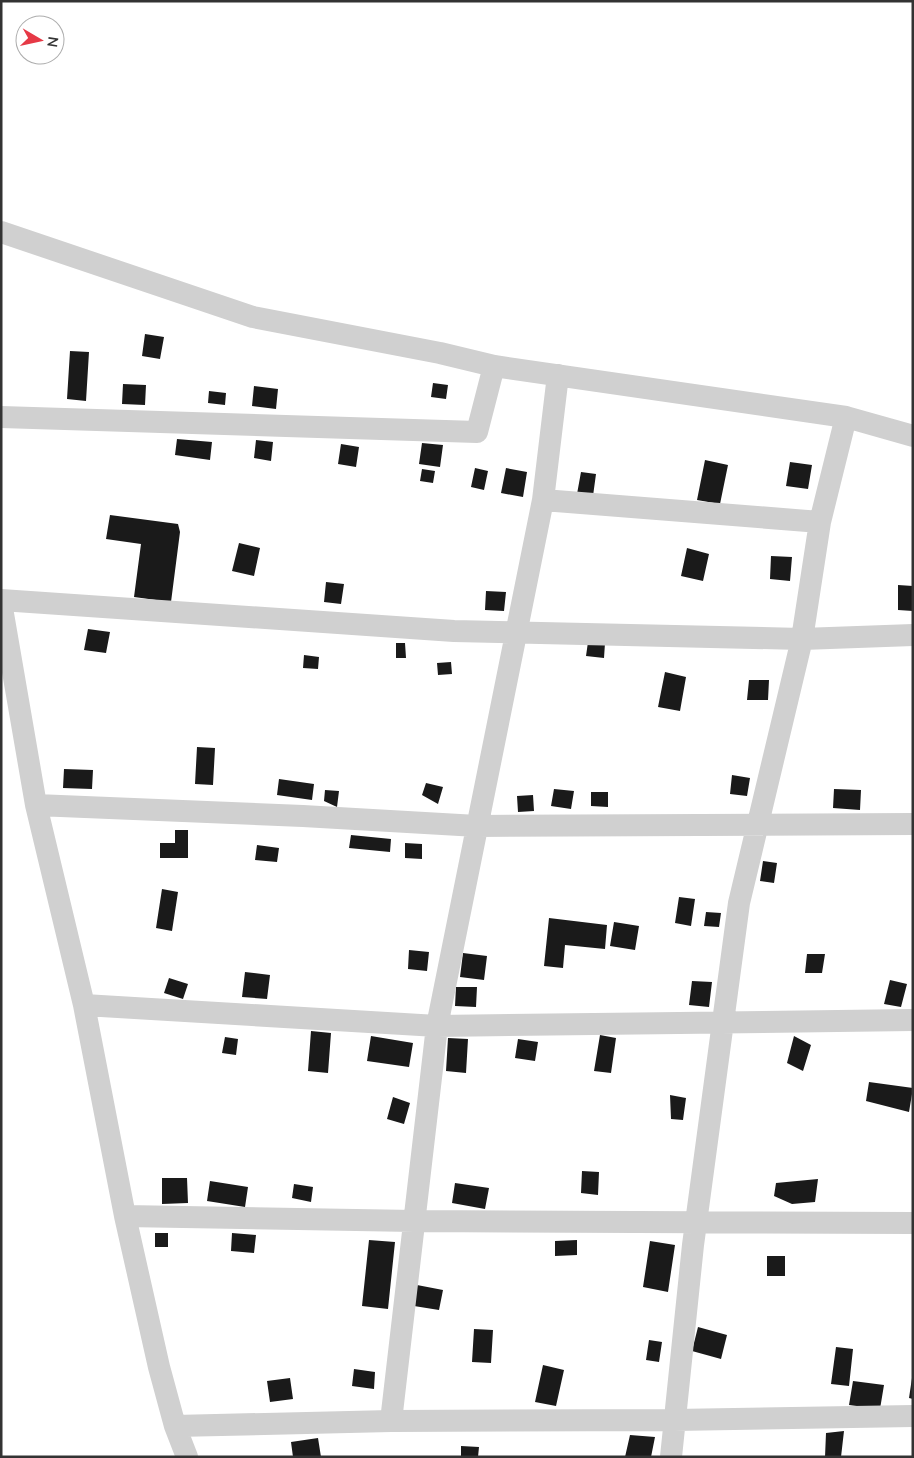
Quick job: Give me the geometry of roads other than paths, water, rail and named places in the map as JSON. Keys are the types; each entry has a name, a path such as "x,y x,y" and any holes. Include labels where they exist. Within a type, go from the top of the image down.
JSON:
{"street":[{"path":"1,232 252,317 440,353 494,366 846,417 913,436"},
{"path":"1,417 477,432 494,366"},
{"path":"390,1421 437,1026 543,500 558,375"},
{"path":"671,1457 696,1221 739,903 802,639 820,522 846,417"},
{"path":"543,500 820,522"},
{"path":"187,1457 175,1426 159,1367 125,1216 84,1005 36,805 1,601 454,631 802,639 913,635"},
{"path":"36,805 303,816 477,826 913,824"},
{"path":"84,1005 437,1026 913,1020"},
{"path":"125,1216 414,1221 696,1221 913,1224"},
{"path":"175,1426 390,1421 674,1420 913,1416"}]}
